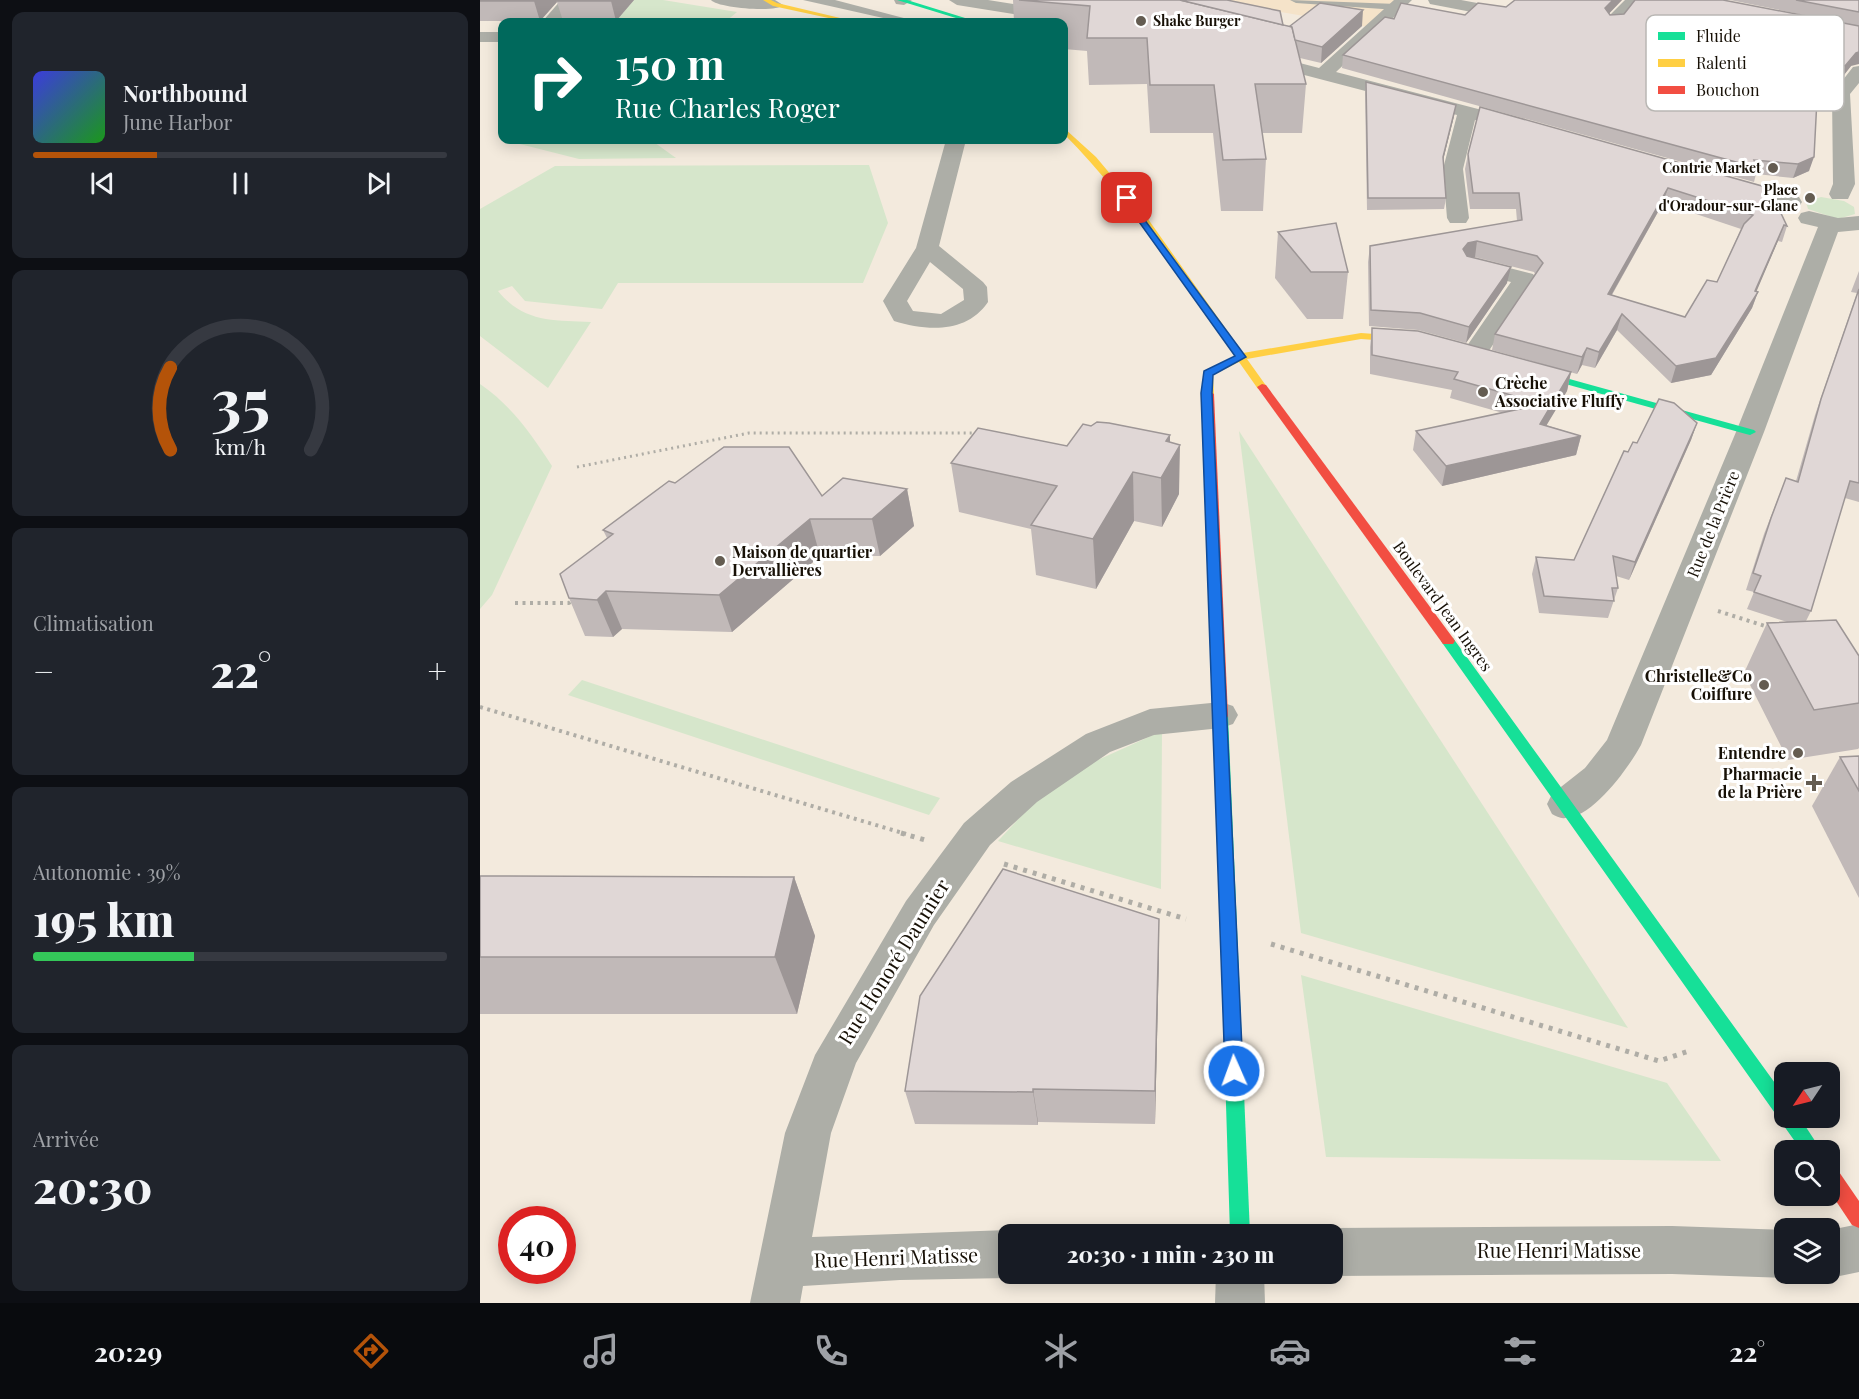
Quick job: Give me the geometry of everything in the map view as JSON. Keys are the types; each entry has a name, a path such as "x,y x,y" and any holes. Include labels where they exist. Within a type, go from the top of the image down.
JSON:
{"main road":[{"path":"902,0 965,18"},
{"path":"771,2 837,18"},
{"name":"Boulevard Jean Ingres","path":"1068,134 1097,162 1141,217 1774,1096"},
{"path":"1240,1224 1208,374 1241,357 1361,336 1428,343"},
{"path":"1507,365 1750,432"},
{"path":"1840,1190 1859,1218"}],"street":[{"path":"554,18 570,0"},
{"path":"719,0 771,2"},
{"path":"957,0 1067,18"},
{"path":"1436,0 1482,9"},
{"path":"1613,21 1634,0"},
{"path":"1324,73 1401,3"},
{"path":"1010,18 1038,14"},
{"path":"1068,18 1074,19"},
{"path":"480,37 498,37"},
{"path":"1238,52 1468,111 1536,131"},
{"path":"1844,90 1859,71"},
{"path":"1458,218 1453,169 1468,111"},
{"path":"1832,193 1839,111"},
{"path":"927,248 955,144"},
{"path":"1705,179 1832,193"},
{"path":"1832,193 1795,210 1804,216 1830,224 1859,223"},
{"name":"Rue de la Prière","path":"1565,804 1586,790 1606,772 1623,745 1750,432 1830,224"},
{"path":"1473,356 1525,279 1474,266"},
{"name":"Rue Honoré Daumier","path":"780,1283 808,1133 837,1055 920,913 977,834 1007,805 1098,743 1150,722 1221,715"},
{"path":"1840,1252 1859,1248"},
{"name":"Rue Henri Matisse","path":"1343,1252 1672,1250 1774,1254"},
{"name":"Rue Henri Matisse","path":"780,1283 900,1256 998,1254"},
{"path":"1240,1284 1240,1303"}],"lane":[{"path":"809,0 825,0 897,18"},
{"path":"1296,0 1401,3"}],"path":[{"path":"577,467 749,433 980,433"},
{"path":"515,603 569,603 577,597"},
{"path":"1683,600 1771,628"},
{"path":"480,707 1659,1061 1732,1035"}],"shaded area":[{"path":"1059,0 1396,0 1368,27 1275,11"}],"green space":[{"path":"593,0 663,0 737,12 730,18 618,18 627,8"},
{"path":"520,144 657,144 676,158 579,159"},
{"path":"869,165 888,223 863,283 618,283 602,309 525,301 512,286 498,291 518,309 540,318 591,322 548,388 480,336 480,209 555,166"},
{"path":"1821,197 1844,201 1854,207 1855,214 1838,219 1808,209 1806,202"},
{"path":"480,384 511,411 552,466 492,595 480,609"},
{"path":"1239,431 1628,1028 1301,933"},
{"path":"582,680 940,798 929,815 568,695"},
{"path":"1162,731 1161,889 998,841 1036,800 1080,768"},
{"path":"1301,975 1667,1083 1721,1161 1326,1157"}],"building":[{"path":"480,0 535,0 480,1"},
{"path":"557,0 612,0 556,1"},
{"path":"1019,0 1180,0 1292,27 1306,84 1255,84 1266,159 1223,160 1214,85 1150,85 1147,38 1087,38 1090,6"},
{"path":"1180,0 1227,0 1280,11 1283,25"},
{"path":"1515,0 1613,0 1605,8 1610,15 1624,14 1635,0 1723,0 1801,15 1646,15 1646,111 1816,111 1814,157 1798,164 1754,160 1758,168 1343,55 1385,17 1394,19 1401,3 1465,15 1478,3 1506,7"},
{"path":"1796,0 1859,0 1859,12"},
{"path":"1320,3 1363,10 1322,47 1295,40 1290,26"},
{"path":"1844,23 1859,26 1859,52 1845,66"},
{"path":"1366,82 1456,105 1443,157 1446,198 1368,198"},
{"path":"1480,107 1769,188 1787,226 1784,225 1755,291 1758,292 1716,358 1676,366 1622,314 1599,352 1587,348 1582,357 1495,334 1543,263 1537,256 1477,241 1468,243 1463,249 1467,256 1511,267 1469,327 1420,313 1371,310 1370,246 1522,220 1519,193 1473,193 1468,154","holes":["1668,188 1753,215 1744,224 1717,282 1707,280 1685,317 1608,294"]},
{"path":"1336,223 1348,272 1311,272 1278,232"},
{"path":"1859,289 1859,483 1850,481 1811,611 1754,592 1761,576 1753,573 1786,478 1798,482 1821,399"},
{"path":"1372,328 1418,331 1571,372 1540,424 1581,436 1446,466 1416,431 1543,404 1454,379 1458,372 1372,355"},
{"path":"1659,399 1674,403 1697,423 1635,562 1613,556 1618,588 1612,588 1614,601 1544,596 1536,557 1574,560 1624,451 1628,452 1633,442 1637,443"},
{"path":"1097,422 1170,435 1166,441 1180,445 1161,478 1133,472 1093,539 1031,525 1057,486 951,463 978,428 1067,446 1083,424 1091,426"},
{"path":"724,447 789,447 822,496 843,478 907,489 872,519 810,519 719,595 606,591 597,600 569,598 560,574 613,534 603,530 669,481 675,483"},
{"path":"1836,620 1859,656 1859,703 1814,710 1767,623"},
{"path":"1859,756 1859,791 1840,757"},
{"path":"1003,869 1159,919 1155,1091 1033,1089 1033,1092 905,1091 920,996"},
{"path":"480,876 794,877 775,957 480,957"}],"traffic: fast":[{"path":"900,0 961,18"},
{"path":"1526,370 1750,432"},
{"path":"1448,641 1774,1097"},
{"path":"1221,716 1240,1224"},
{"path":"1796,1128 1805,1140"}],"traffic: slow":[{"path":"766,0 775,5 835,18"},
{"path":"1068,134 1093,159 1144,221 1262,387"},
{"path":"1209,394 1208,374 1241,357 1361,336 1416,340"}],"traffic: jam":[{"path":"1262,387 1448,641"},
{"path":"1209,394 1221,716"},
{"path":"1840,1190 1859,1218"}],"place":[{"name":"Shake Burger","path":"1141,21"},
{"name":"Contrie Market","path":"1773,168"},
{"name":"Place d'Oradour-sur-Glane","path":"1810,198"},
{"name":"Crèche Associative Fluffy","path":"1483,392"},
{"name":"Maison de quartier Dervallières","path":"720,561"},
{"name":"Christelle&Co Coiffure","path":"1764,685"},
{"name":"Entendre","path":"1798,753"},
{"name":"Pharmacie de la Prière","path":"1814,783"}],"route":[{"path":"1127,198 1241,357 1208,374 1207,393 1234,1071"}]}
